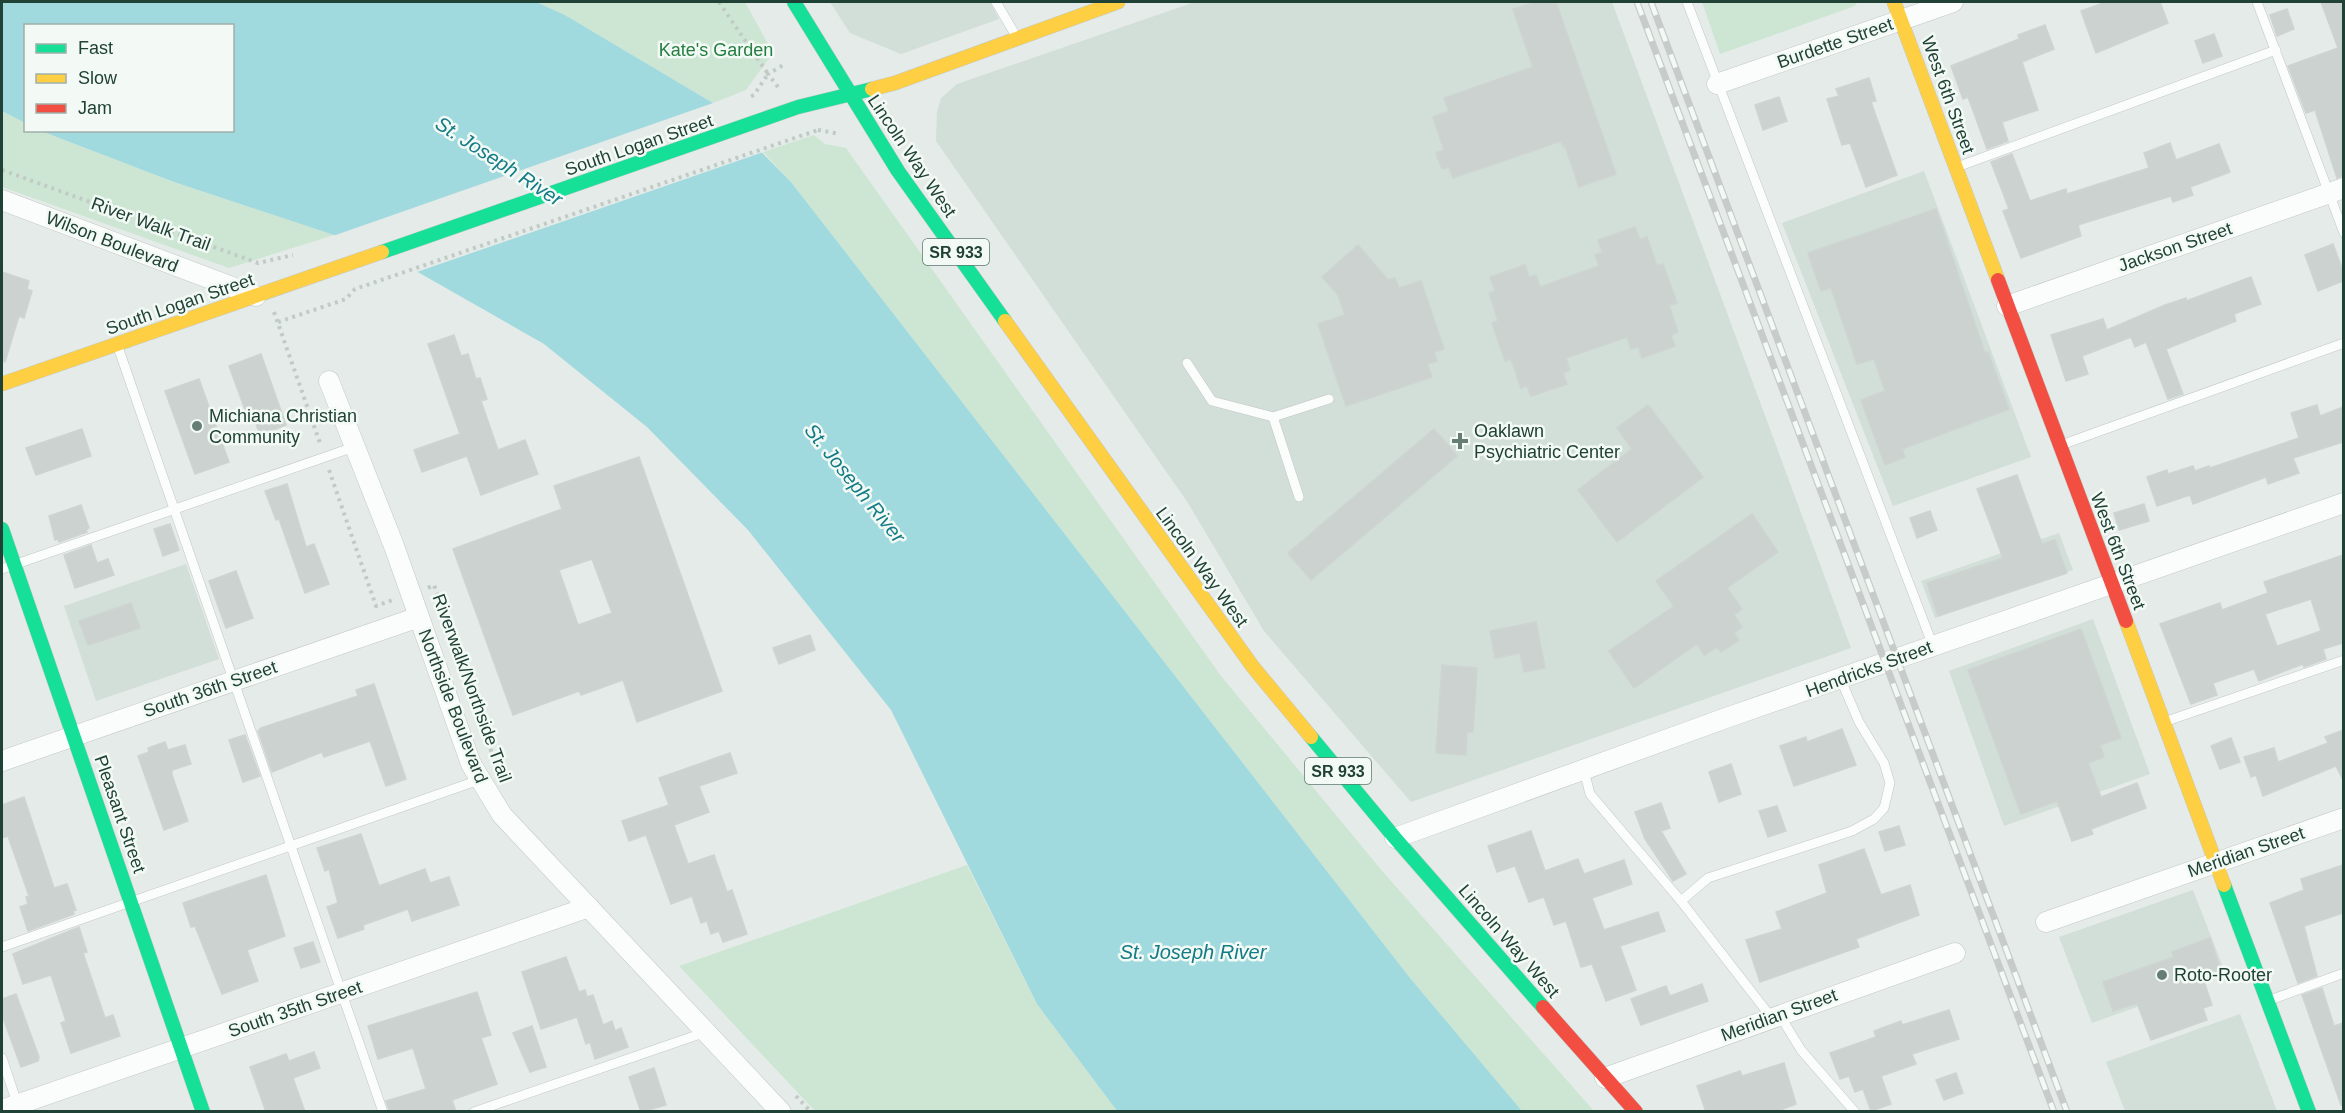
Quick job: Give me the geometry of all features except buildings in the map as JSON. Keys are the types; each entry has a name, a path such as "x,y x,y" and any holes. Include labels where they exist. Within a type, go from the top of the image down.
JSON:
{"street":[{"name":"Lincoln Way West","path":"794,2 898,171 1218,619 1293,719 1636,1112"},
{"name":"South Logan Street","path":"2,384 798,107 895,83 1118,2"},
{"name":"Burdette Street","path":"1717,84 1898,11 1953,2"},
{"name":"West 6th Street","path":"1898,11 2309,1112"},
{"name":"Jackson Street","path":"2007,306 2336,190"},
{"name":"Wilson Boulevard","path":"2,200 256,296"},
{"name":"Northside Boulevard","path":"329,381 411,593 479,780 502,814 781,1112"},
{"name":"Hendricks Street","path":"1395,838 1584,769 2343,502"},
{"name":"Pleasant Street","path":"2,529 8,567 74,736 203,1112"},
{"name":"South 36th Street","path":"2,761 419,617"},
{"name":"Meridian Street","path":"2046,922 2343,818"},
{"name":"South 35th Street","path":"13,1109 181,1048 589,908"},
{"name":"Meridian Street","path":"1605,1078 1955,953"}],"lane":[{"path":"996,2 1017,38"},
{"path":"1687,2 1933,646"},
{"path":"2257,2 2336,190 2343,233"},
{"path":"1955,168 2276,50"},
{"path":"2059,446 2343,343"},
{"path":"117,345 383,1112"},
{"path":"1187,363 1212,401 1273,417 1329,399"},
{"path":"1273,417 1299,497"},
{"path":"8,567 354,447"},
{"path":"2163,722 2343,660"},
{"path":"1681,901 1708,878 1852,831 1874,819 1884,808 1890,783 1884,763 1859,722 1841,680"},
{"path":"1584,769 1590,794 1855,1112"},
{"path":"2,947 479,780"},
{"path":"2268,1001 2343,973"},
{"path":"474,1112 706,1032"},
{"path":"2,1058 13,1109"}],"path":[{"path":"719,2 778,87"},
{"path":"754,95 768,74 785,64"},
{"path":"278,322 346,299 355,289 818,128 840,134"},
{"name":"River Walk Trail","path":"2,170 258,262"},
{"path":"260,270 258,262 302,253"},
{"name":"Riverwalk/Northside Trail","path":"275,315 376,606 434,585 496,765"},
{"path":"795,1095 811,1112"}],"shaded area":[{"path":"830,2 990,2 999,19 901,54 850,33"},
{"name":"Oaklawn Psychiatric Center","path":"1195,2 1612,2 1851,648 1411,802 1264,631 1188,503 936,141 937,112 941,98 957,84"},
{"path":"1924,171 2031,457 1893,506 1782,223"},
{"path":"2059,533 2073,570 1935,618 1921,581"},
{"path":"186,564 219,659 96,701 64,606"},
{"path":"2093,619 2150,774 2004,826 1949,671"},
{"path":"2193,890 2226,975 2092,1023 2059,937"},
{"path":"2240,1014 2277,1111 2125,1111 2106,1062"}],"green space":[{"name":"Kate's Garden","path":"536,2 745,2 773,53 746,90 713,103 565,15"},
{"path":"1702,2 1857,2 1855,6 1720,54"},
{"path":"2,111 24,122 24,132 44,132 174,182 334,235 229,268 2,187"},
{"path":"814,135 825,144 846,148 1221,676 1383,872 1594,1111 1522,1111 1410,978 791,182 763,152"},
{"path":"967,865 1037,1004 1117,1111 815,1111 679,966"}],"water":[{"name":"St. Joseph River","path":"2,2 536,2 565,15 713,103 791,182 1410,978 1522,1111 1117,1111 1037,1004 891,710 748,530 647,427 544,344 416,271 334,235 174,182 44,132 234,132 234,24 24,24 24,122 2,111"}],"pier":[{"path":"716,102 766,151 414,273 330,237"}],"railway":[{"path":"1637,2 2054,1112"},
{"path":"1651,2 2067,1112"}],"traffic: fast":[{"path":"794,2 898,171 1005,321"},
{"path":"382,252 798,107 872,89"},
{"path":"2,529 203,1112"},
{"path":"1311,737 1395,838 1543,1007"},
{"path":"2224,885 2309,1112"}],"traffic: slow":[{"path":"872,89 895,83 1118,2"},
{"path":"1894,2 1998,280"},
{"path":"2,384 382,252"},
{"path":"1005,321 1253,667 1311,737"},
{"path":"2126,621 2224,885"}],"traffic: jam":[{"path":"1998,280 2126,621"},
{"path":"1543,1007 1636,1112"}],"place":[{"name":"Michiana Christian Community","path":"197,426"},
{"name":"Oaklawn Psychiatric Center","path":"1460,441"},
{"name":"Roto-Rooter","path":"2162,975"}]}
